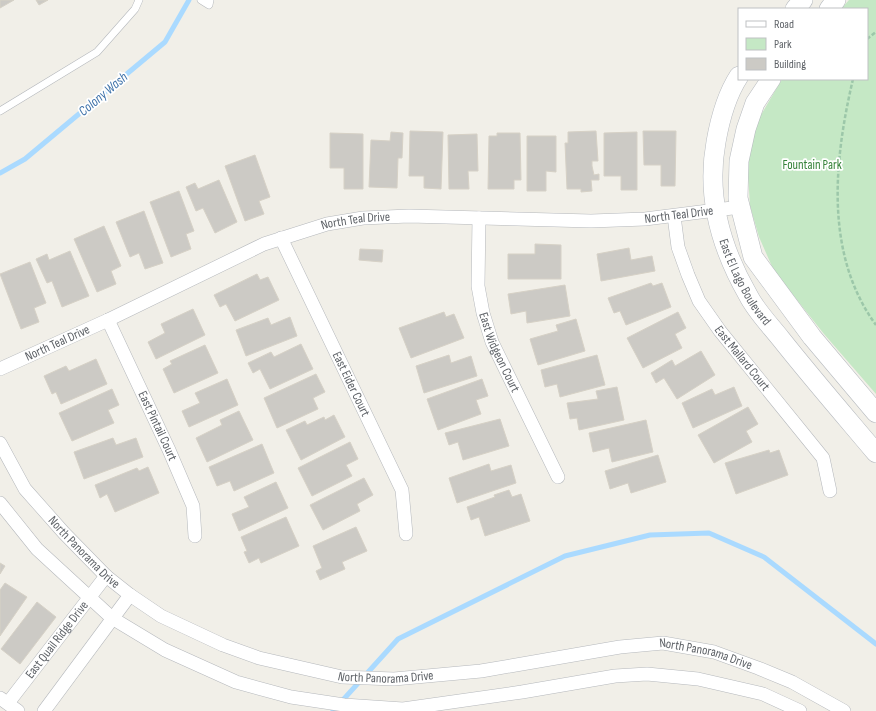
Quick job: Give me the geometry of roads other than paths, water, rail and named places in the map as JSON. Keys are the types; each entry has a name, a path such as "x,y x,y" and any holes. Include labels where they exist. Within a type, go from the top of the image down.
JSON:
{"street":[{"path":"796,8 803,0"},
{"path":"830,8 836,0"},
{"name":"East El Lago Boulevard","path":"738,78 718,125 714,152 713,202 727,251 748,296 876,453"},
{"name":"East El Lago Boulevard","path":"765,81 755,103 746,129 739,161 738,198 753,257 812,337 876,413"},
{"name":"North Teal Drive","path":"0,369 108,320 237,256 281,238 327,224 363,218 409,216 591,221 646,219 740,207"},
{"name":"East Mallard Court","path":"674,216 678,247 688,275 700,301 720,331 823,458 830,491"},
{"name":"East Widgeon Court","path":"479,218 478,286 483,313 492,342 558,477"},
{"name":"East Eider Court","path":"281,238 402,490 406,534"},
{"name":"East Pintail Court","path":"108,320 169,450 193,506 195,536"},
{"name":"North Panorama Drive","path":"0,443 25,489 64,533 106,576 130,595 161,616 224,645 259,658 342,677 394,679 481,670 620,647 663,643 714,652 758,668 792,682 844,711"},
{"name":"North Panorama Drive","path":"0,503 37,549 112,618 165,650 236,682 291,696 344,705 403,709 522,692 615,676 647,674 698,679 763,694 800,711"},
{"name":"East Quail Ridge Drive","path":"9,704 106,576"},
{"path":"44,711 130,595"}],"lane":[{"path":"0,111 97,52 134,9 139,0"},
{"path":"201,0 209,5 210,0"}],"waterway":[{"name":"Colony Wash","path":"0,173 25,159 165,42 189,0"},
{"path":"333,711 398,639 565,556 650,535 709,533 764,557 876,644"}],"park label":[{"name":"Fountain Park","path":"812,165"}]}
